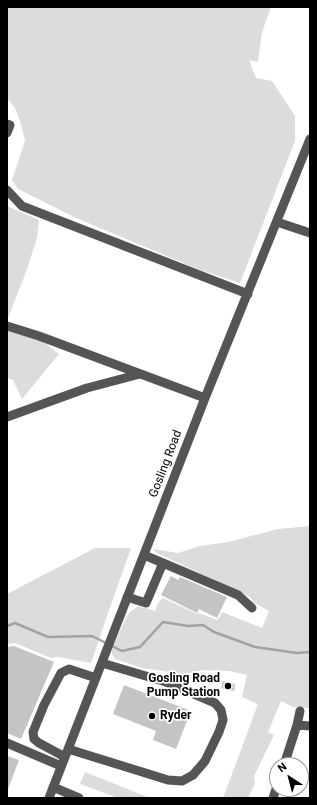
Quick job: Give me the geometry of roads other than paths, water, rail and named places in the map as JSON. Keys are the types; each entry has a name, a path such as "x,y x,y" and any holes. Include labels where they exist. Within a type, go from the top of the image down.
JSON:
{"street":[{"path":"7,124 10,125 7,133"},
{"name":"Gosling Road","path":"49,798 205,398 310,139"},
{"path":"7,190 22,206 248,294"},
{"path":"277,222 310,233"},
{"path":"7,326 39,336 205,398"},
{"path":"7,417 87,388 140,374"},
{"path":"144,555 238,595 252,608"},
{"path":"127,597 146,603 163,563"},
{"path":"7,743 168,780 182,781 194,775 205,761 219,732 223,720 221,710 215,703 166,682 102,663"},
{"path":"65,757 39,743 34,739 33,732 44,705 62,673 69,669 96,678"},
{"path":"287,757 297,726 300,711"},
{"path":"297,726 310,726"},
{"path":"53,787 66,796 79,798"}],"waterway":[{"path":"7,626 15,623 48,637 92,636 122,651 140,647 163,622 188,626 203,625 214,632 255,647 297,653 310,652"}],"place":[{"name":"Gosling Road Pump Station","path":"228,686"},
{"name":"Ryder","path":"152,716"}]}
